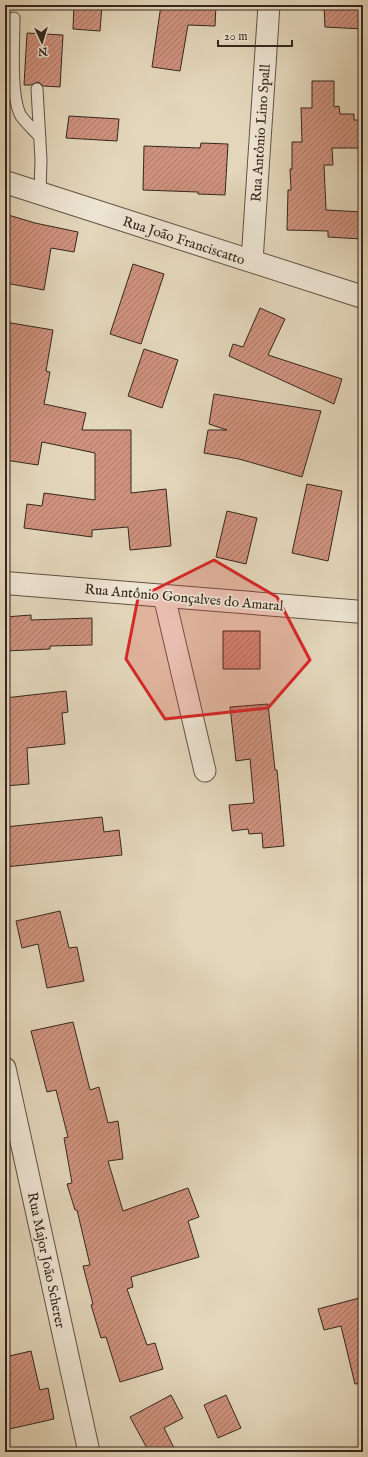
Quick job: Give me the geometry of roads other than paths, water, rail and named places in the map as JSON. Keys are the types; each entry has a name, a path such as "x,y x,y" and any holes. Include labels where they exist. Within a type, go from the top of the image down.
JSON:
{"street":[{"name":"Rua Antônio Lino Spall","path":"252,261 269,5"},
{"name":"Rua João Franciscatto","path":"5,182 363,297"},
{"name":"Rua Antônio Gonçalves do Amaral","path":"5,583 363,612"},
{"path":"164,596 205,771"},
{"name":"Rua Major João Scherer","path":"5,1068 89,1452"}],"lane":[{"path":"14,18 13,71 15,95 21,115 40,137"},
{"path":"37,90 41,160 40,194"}]}
